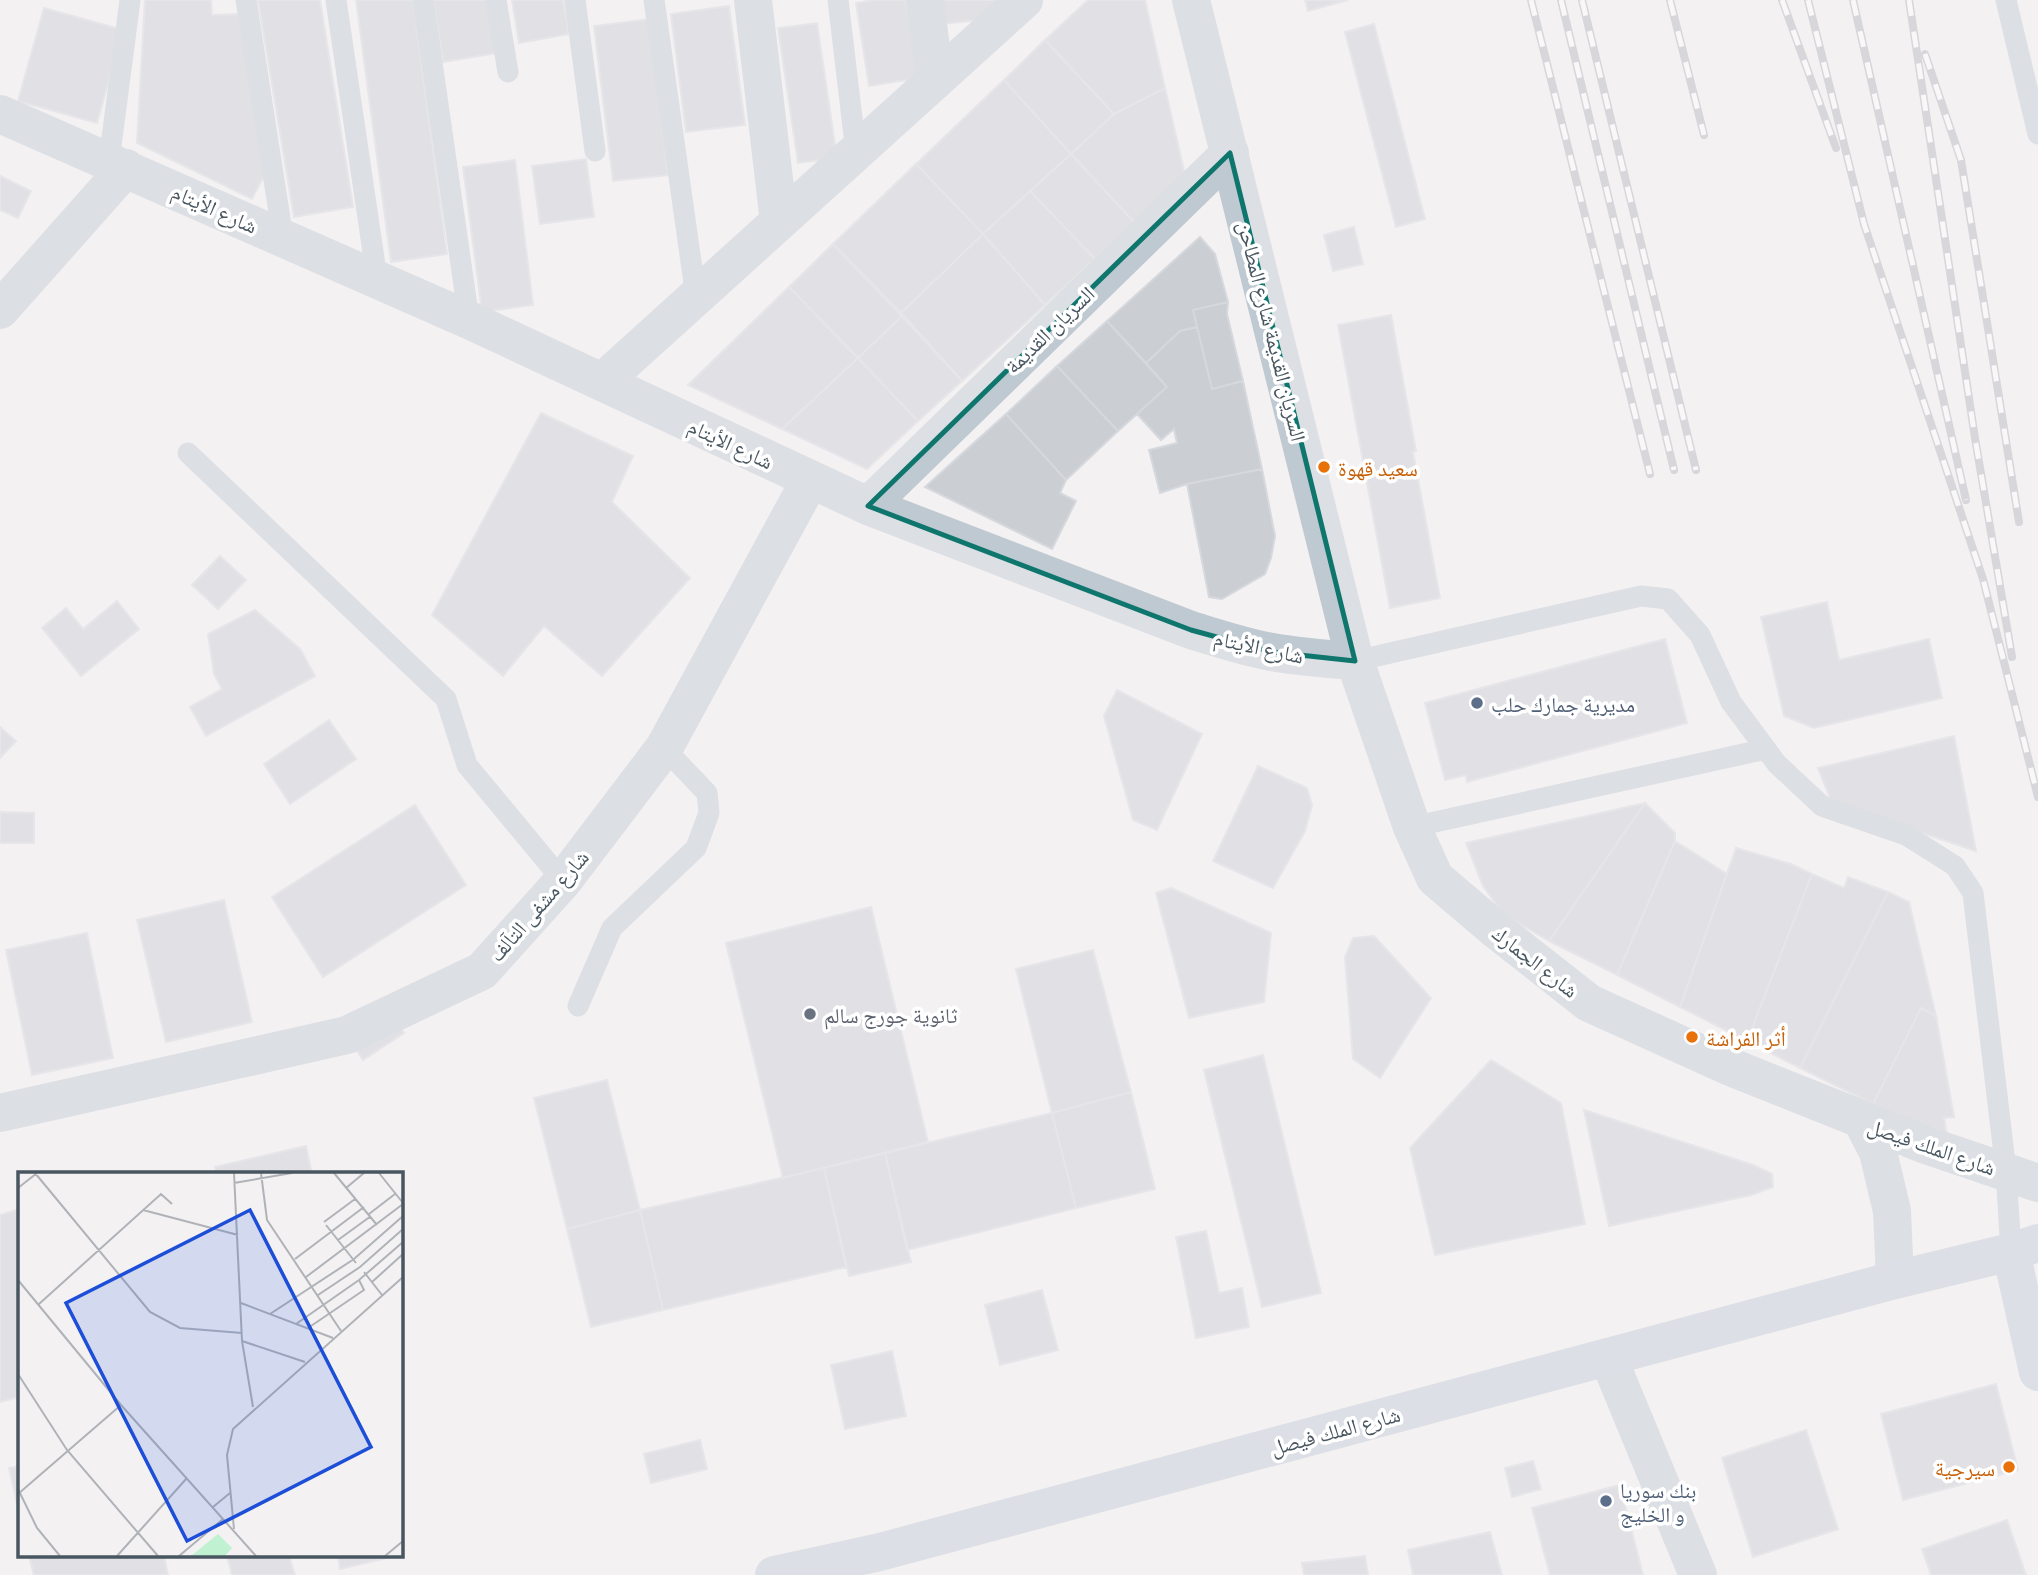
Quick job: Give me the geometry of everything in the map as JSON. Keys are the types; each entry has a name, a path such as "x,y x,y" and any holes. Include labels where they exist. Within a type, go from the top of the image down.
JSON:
{"main road":[{"name":"شارع الملك فيصل","path":"774,1575 883,1564 1608,1357 2025,1248"},
{"path":"2025,1248 2038,1372"}],"street":[{"path":"753,0 779,222"},
{"path":"925,0 935,81"},
{"name":"السريان القديمة شارع المطاحن","path":"1191,0 1355,661"},
{"path":"602,382 935,81 1015,4"},
{"name":"شارع الأيتام","path":"0,114 469,320 868,506 1204,634 1272,652 1355,661"},
{"name":"السريان القديمة","path":"868,506 1230,153"},
{"path":"0,310 118,164"},
{"name":"شارع مشفى التآلف","path":"0,1113 347,1035 482,971 563,881 664,748 810,480"},
{"name":"شارع الجمارك","path":"1355,661 1412,827 1435,878 1589,1003 1728,1066 1861,1119"},
{"name":"شارع الملك فيصل","path":"1861,1119 1926,1145 2022,1177"},
{"name":"شارع الملك فيصل","path":"1861,1119 1878,1152 1892,1211 1895,1280"},
{"path":"1608,1357 1698,1575"}],"lane":[{"path":"118,164 130,0"},
{"path":"246,0 283,238"},
{"path":"336,0 377,279"},
{"path":"423,0 469,320"},
{"path":"496,0 508,72"},
{"path":"575,0 595,151"},
{"path":"654,0 696,297"},
{"path":"838,0 856,152"},
{"path":"2006,0 2038,134"},
{"path":"188,453 446,699 467,765 563,881"},
{"path":"1355,661 1641,596 1668,599 1700,635 1731,702 1777,764 1822,806 1906,835 1955,866 1973,893 2022,1177 2025,1248"},
{"path":"578,1006 612,928 696,848 709,813 707,793 664,748"},
{"path":"1412,827 1766,749"}],"highlighted area":[{"path":"1230,153 1355,661 1272,652 1191,630 868,506"}],"building":[{"path":"145,0 211,0 212,15 240,14 265,174 252,199 137,143"},
{"path":"258,0 320,0 353,207 294,217"},
{"path":"356,0 413,0 447,254 391,262"},
{"path":"433,0 489,0 497,53 443,62"},
{"path":"512,0 563,0 569,34 519,43"},
{"path":"906,0 918,78 869,86 856,3"},
{"path":"940,0 994,0 996,18 943,24"},
{"path":"1088,0 1145,0 1165,88 1114,114 1045,40"},
{"path":"1305,0 1348,0 1308,11"},
{"path":"729,6 745,125 686,132 671,14"},
{"path":"44,8 123,30 97,123 18,101"},
{"path":"649,19 668,175 613,181 594,26"},
{"path":"817,23 837,158 798,163 778,28"},
{"path":"1374,24 1425,219 1396,227 1345,32"},
{"path":"1045,40 1114,114 1071,154 1004,80"},
{"path":"1004,80 1071,154 983,234 916,164"},
{"path":"1165,88 1185,175 1134,222 1071,154 1114,114"},
{"path":"1071,154 1134,222 1095,259 1030,191"},
{"path":"586,159 594,217 540,224 532,166"},
{"path":"515,160 533,305 482,312 463,167"},
{"path":"916,164 983,234 900,314 833,244"},
{"path":"0,176 31,191 18,218 0,210"},
{"path":"1030,191 1095,259 1045,305 983,234"},
{"path":"1354,227 1363,264 1333,271 1324,235"},
{"path":"983,234 1045,305 962,381 900,314"},
{"path":"1200,237 1215,254 1228,302 1193,310 1197,327 1180,331 1146,363 1107,321"},
{"path":"833,244 903,315 858,358 789,287"},
{"path":"789,287 858,358 782,429 688,385"},
{"path":"1228,302 1227,314 1243,381 1212,389 1193,310"},
{"path":"903,315 962,381 918,421 858,358"},
{"path":"1391,315 1440,598 1390,608 1338,325"},
{"path":"1107,321 1167,387 1118,431 1057,366"},
{"path":"1197,327 1212,389 1243,381 1262,469 1187,484 1160,493 1149,450 1177,443 1174,429 1161,440 1137,414 1167,387 1146,363 1180,331"},
{"path":"858,358 918,421 867,469 782,429"},
{"path":"1057,366 1118,431 1066,480 1006,414"},
{"path":"541,413 633,456 612,502 690,578 602,676 544,626 503,676 432,615"},
{"path":"1006,414 1066,480 1060,493 1076,501 1052,549 925,487"},
{"path":"1262,469 1275,536 1265,574 1222,599 1209,597 1187,484"},
{"path":"220,556 246,580 218,609 192,585"},
{"path":"117,601 139,629 81,676 42,628 66,608 83,629"},
{"path":"1827,602 1839,660 1929,639 1942,698 1814,728 1784,716 1761,617"},
{"path":"255,610 300,649 315,676 206,736 190,707 222,689 214,674 208,634"},
{"path":"1665,639 1687,723 1467,782 1466,775 1445,780 1425,703"},
{"path":"1117,690 1202,734 1157,830 1133,820 1104,716"},
{"path":"329,720 356,759 290,804 264,764"},
{"path":"0,727 16,741 0,758"},
{"path":"1954,736 1976,851 1832,803 1818,768"},
{"path":"1258,766 1307,788 1312,805 1305,831 1273,888 1213,861"},
{"path":"1645,803 1675,833 1675,841 1617,975 1549,941"},
{"path":"1645,803 1549,941 1503,914 1483,886 1466,843"},
{"path":"415,805 466,885 323,977 272,897"},
{"path":"0,812 34,813 34,843 0,843"},
{"path":"1675,841 1727,874 1680,1007 1617,975"},
{"path":"1736,848 1791,864 1812,874 1747,1041 1680,1007"},
{"path":"1812,874 1844,888 1848,877 1888,892 1800,1068 1747,1041"},
{"path":"1171,888 1271,933 1264,1002 1189,1018 1156,893"},
{"path":"1888,892 1909,902 1936,1016 1921,1008 1873,1104 1800,1068"},
{"path":"224,900 252,1022 166,1042 137,920"},
{"path":"871,907 928,1142 783,1178 726,943"},
{"path":"87,933 113,1058 32,1075 6,950"},
{"path":"1374,936 1431,998 1380,1078 1353,1059 1345,957 1353,938"},
{"path":"1093,950 1131,1092 1052,1113 1016,969"},
{"path":"1921,1008 1936,1016 1954,1117 1944,1118 1948,1141 1873,1104"},
{"path":"391,1015 404,1033 363,1060 351,1042"},
{"path":"1263,1055 1321,1293 1262,1307 1204,1070"},
{"path":"1491,1060 1561,1103 1585,1224 1435,1255 1410,1148"},
{"path":"607,1080 640,1210 567,1229 534,1098"},
{"path":"1131,1092 1155,1189 1076,1208 1052,1113"},
{"path":"1584,1110 1753,1165 1772,1174 1773,1187 1751,1195 1609,1226"},
{"path":"1052,1113 1076,1208 907,1250 885,1153"},
{"path":"306,1146 312,1172 216,1172 215,1167"},
{"path":"885,1153 911,1262 849,1276 824,1168"},
{"path":"824,1168 846,1267 663,1310 640,1210"},
{"path":"18,1209 18,1397 0,1402 0,1215"},
{"path":"640,1210 663,1310 591,1327 567,1229"},
{"path":"1206,1231 1219,1293 1242,1288 1249,1327 1196,1338 1176,1237"},
{"path":"1042,1290 1058,1350 1000,1365 985,1305"},
{"path":"892,1351 906,1416 845,1429 831,1365"},
{"path":"1996,1384 2018,1470 1903,1500 1881,1414"},
{"path":"1806,1430 1838,1529 1753,1557 1722,1458"},
{"path":"700,1440 707,1469 651,1483 644,1454"},
{"path":"1533,1461 1541,1489 1512,1497 1505,1468"},
{"path":"18,1466 18,1508 9,1468"},
{"path":"1620,1485 1643,1575 1550,1575 1532,1508"},
{"path":"2007,1520 2026,1575 1931,1575 1922,1549"},
{"path":"1490,1532 1502,1575 1413,1575 1408,1550"},
{"path":"1365,1556 1368,1575 1304,1575 1302,1563"},
{"path":"30,1558 164,1558 168,1575 34,1575"},
{"path":"228,1558 290,1558 295,1575 232,1575"},
{"path":"338,1558 387,1558 340,1569"}],"railway":[{"path":"1531,0 1650,474"},
{"path":"1561,0 1674,470"},
{"path":"1582,0 1696,470"},
{"path":"1670,0 1704,135"},
{"path":"1782,0 1836,148"},
{"path":"1808,0 1864,224 1983,579 2038,797"},
{"path":"1853,0 1966,500"},
{"path":"1909,0 1975,438 2012,657"},
{"path":"1925,54 1961,160 2019,522"}],"place":[{"name":"سعيد قهوة","path":"1324,467"},
{"name":"مديرية جمارك حلب","path":"1477,703"},
{"name":"ثانوية جورج سالم","path":"810,1014"},
{"name":"أثر الفراشة","path":"1692,1037"},
{"name":"سيرجية","path":"2009,1467"},
{"name":"بنك سوريا و الخليج","path":"1606,1501"}]}
